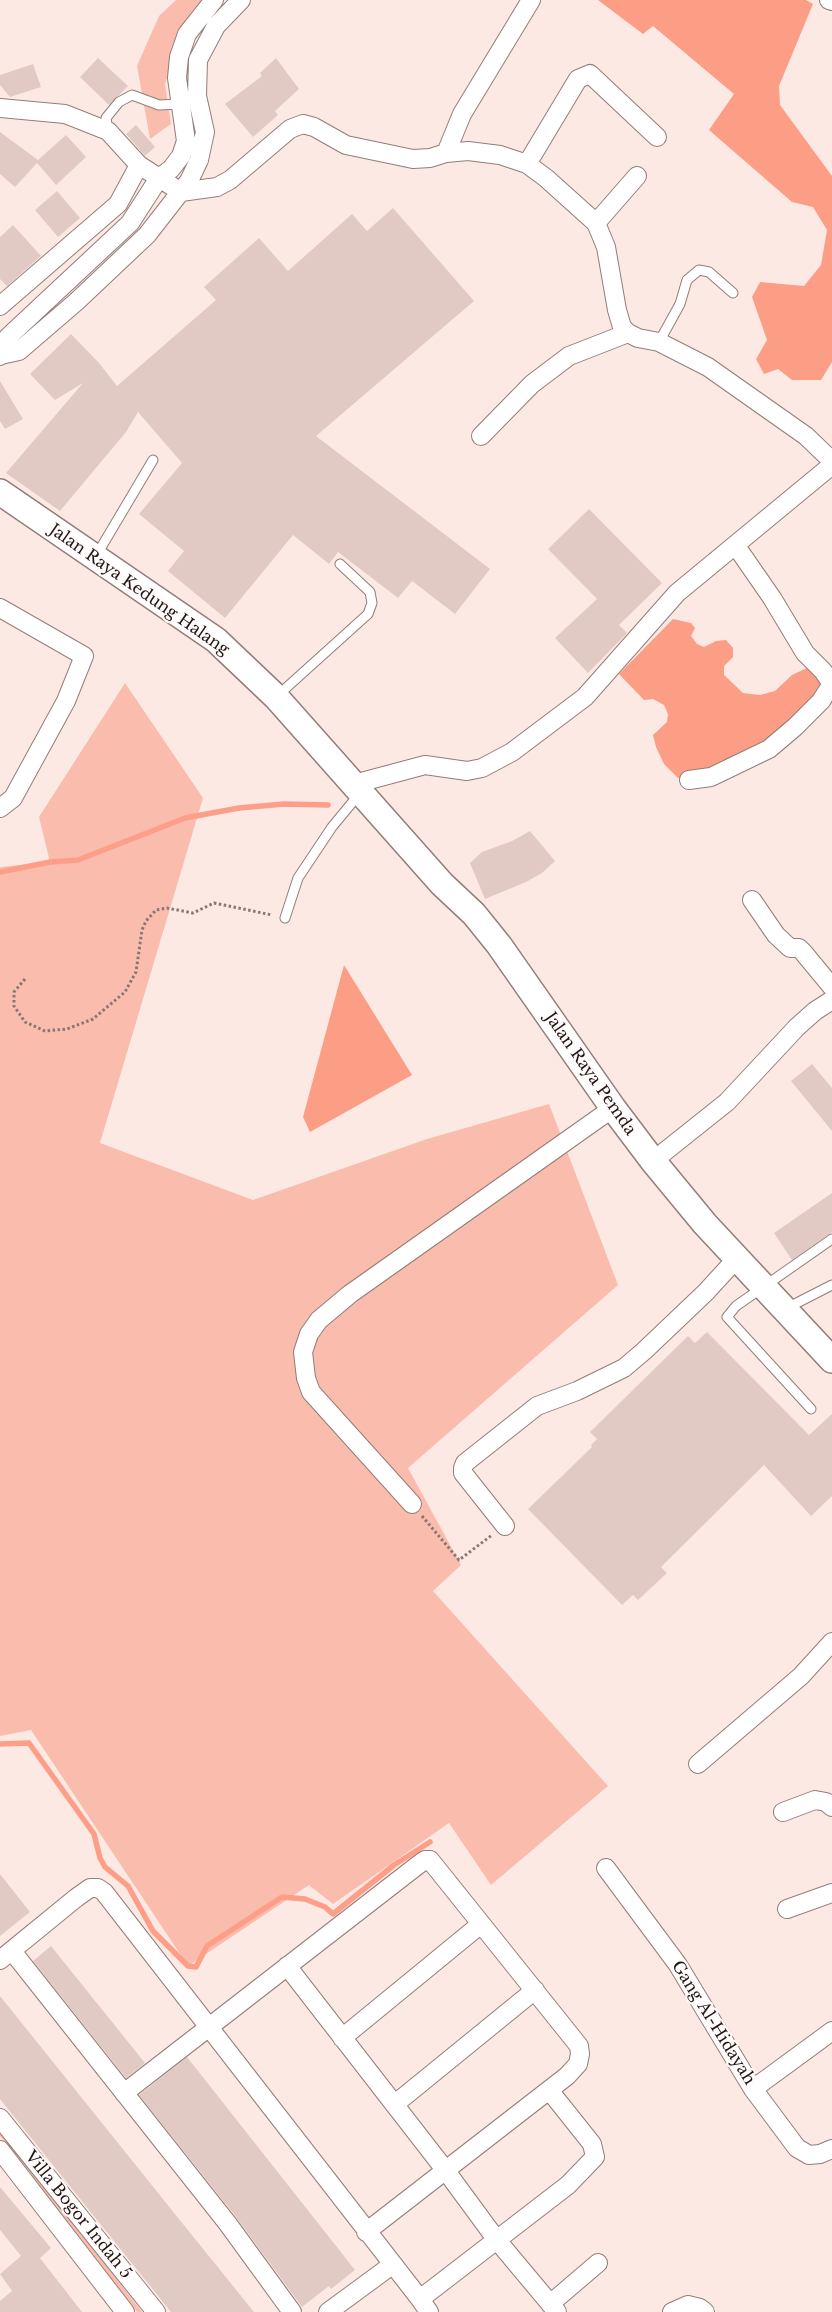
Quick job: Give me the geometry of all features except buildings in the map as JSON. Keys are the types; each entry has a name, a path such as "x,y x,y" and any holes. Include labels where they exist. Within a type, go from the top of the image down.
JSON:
{"main road":[{"name":"Jalan Raya Kedung Halang","path":"0,492 216,640 276,697 357,788"},
{"name":"Jalan Raya Pemda","path":"357,788 442,884 474,914 499,945 613,1108 653,1161 705,1224 738,1257 832,1360"}],"street":[{"path":"0,355 8,337 130,223 159,178 171,169 181,156 186,141 178,78 179,57 187,34 214,0"},
{"path":"0,355 19,351 76,302 147,235 181,192 199,160 205,132 197,96 198,60 216,26 241,0"},
{"path":"446,153 462,114 531,0"},
{"path":"527,164 578,79 590,74 657,137"},
{"path":"181,104 197,96"},
{"path":"0,108 65,114 108,131 139,165 181,192 217,188 230,180 290,128 303,124 314,127 346,145 413,159 468,151 500,155 527,164 546,178 596,223 606,247 617,310 622,327 628,333 638,338 659,342 708,367 806,436 832,463 736,546 677,593 585,697 512,752 482,768 467,771 425,765 357,788"},
{"path":"0,306 118,204 139,165"},
{"path":"596,223 637,176"},
{"path":"481,436 532,384 569,356 628,333"},
{"path":"690,780 711,777 769,749 821,702 831,689 832,684 823,671 805,652 772,598 736,546"},
{"path":"0,608 84,656 66,701 13,798 0,808"},
{"path":"752,900 776,935 790,948 799,948 832,987"},
{"path":"653,1161 727,1102 798,1027 832,1000"},
{"path":"412,1504 311,1392 306,1378 304,1352 310,1334 319,1320 350,1294 613,1108"},
{"path":"505,1526 463,1473 465,1463 537,1406 584,1388 624,1368 706,1292 738,1257"},
{"path":"698,1764 801,1676 832,1642"},
{"path":"783,1812 815,1800 826,1802 832,1807"},
{"path":"124,2094 425,1860 430,1860 579,2046 580,2054 578,2064 549,2090 366,2232"},
{"name":"Gang Al-Hidayah","path":"606,1868 678,1965 754,2089 797,2148 809,2155 820,2154 832,2149"},
{"path":"292,2312 228,2224 124,2094 6,1955 90,1888 98,1888 104,1892 424,2306 496,2239 568,2185 595,2157 592,2144 549,2090"},
{"path":"787,1909 832,1893"},
{"path":"342,2038 481,1924"},
{"path":"287,1966 395,2104 496,2239 554,2308 598,2263"},
{"path":"395,2104 535,1990"},
{"path":"754,2089 832,2031"},
{"name":"Villa Bogor Indah 5","path":"0,2118 156,2312"},
{"name":"Villa Bogor Indah 5","path":"0,2150 125,2312"},
{"path":"328,2312 392,2264"},
{"path":"672,2312 688,2305 700,2308 705,2312"}],"lane":[{"path":"108,131 106,118 119,102 132,95 159,105 181,104"},
{"path":"659,342 680,304 687,280 699,270 710,272 733,293"},
{"path":"94,558 153,460"},
{"path":"276,697 368,614 372,603 370,592 340,564"},
{"path":"285,918 298,878 357,788"},
{"path":"811,1409 727,1319 728,1314 736,1306 766,1287 832,1239"},
{"path":"785,1309 832,1285"}],"path":[{"path":"25,979 14,992 14,1006 25,1022 46,1031 67,1029 93,1019 125,992 136,972 142,930 146,921 156,910 167,908 193,913 214,903 285,918"},
{"path":"412,1504 459,1560 505,1526"}],"shaded area":[{"path":"176,0 210,0 180,42 165,84 171,124 150,139 137,66 159,16"},
{"path":"598,0 806,0 813,4 779,86 780,105 832,176 832,362 821,380 792,380 778,369 764,374 756,359 767,340 752,297 760,282 804,286 821,265 827,230 813,207 792,202 709,130 734,94 653,26 643,34"},
{"path":"673,619 691,623 695,628 691,636 697,644 704,647 716,641 726,640 733,648 733,657 724,666 724,675 743,693 760,695 775,691 792,675 807,668 819,670 829,679 806,715 714,775 678,778 664,764 653,735 667,722 668,714 664,705 653,699 644,700 619,674"},
{"path":"125,683 203,798 100,1143 253,1200 427,1139 549,1104 618,1285 408,1468 461,1565 433,1591 608,1786 491,1885 449,1823 333,1904 309,1885 188,1966 31,1730 0,1736 0,867 50,862 39,817"},
{"path":"344,965 412,1075 310,1132 303,1117"},
{"path":"0,2129 142,2312 137,2312 0,2136"}],"waterway":[{"path":"0,872 50,862 78,860 185,818 239,808 284,804 328,805"},
{"path":"0,1744 29,1743 94,1834 100,1858 105,1867 128,1886 153,1931 188,1966 196,1967 207,1946 282,1897 305,1899 325,1907 333,1914 394,1865 430,1842"}]}
